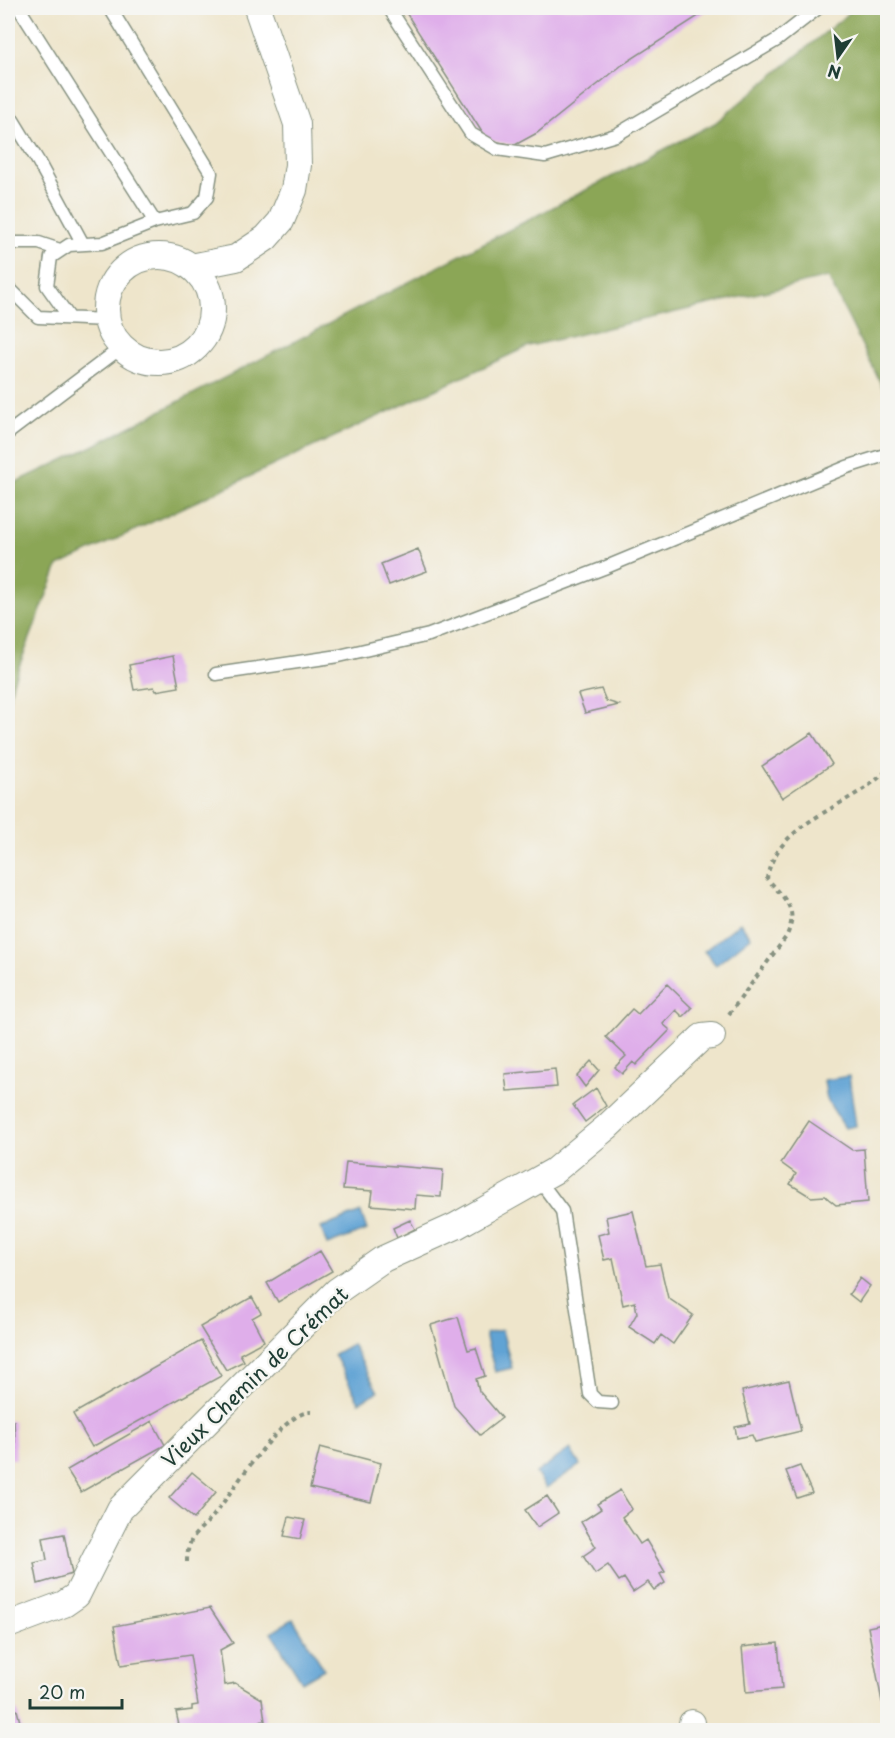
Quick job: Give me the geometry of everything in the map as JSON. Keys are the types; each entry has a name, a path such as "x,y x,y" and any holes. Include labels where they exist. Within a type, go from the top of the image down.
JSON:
{"street":[{"path":"191,267 236,258 266,238 280,221 294,190 298,165 297,124 257,8"},
{"path":"161,256 177,259 191,267 209,290 212,305 211,321 205,335 195,348 182,357 167,362 151,361 136,356 122,347 113,335 107,320 106,304 110,289 130,264 145,258 161,256"},
{"path":"212,305 236,258"},
{"name":"Vieux Chemin de Crémat","path":"8,1625 64,1604 77,1595 120,1509 337,1291 383,1259 456,1226 539,1180 608,1127 702,1037 712,1036"}],"lane":[{"path":"19,8 155,222"},
{"path":"69,317 47,286 51,257 69,245 102,243 155,222 193,213 207,197 211,173 110,8"},
{"path":"389,8 471,134 497,149 545,156 616,135 777,40 818,8"},
{"path":"8,112 38,161 83,244"},
{"path":"8,243 39,243 60,250"},
{"path":"8,287 38,317 107,320"},
{"path":"8,433 122,347"},
{"path":"216,675 339,656 429,635 604,568 847,467 888,454"},
{"path":"539,1180 562,1211 590,1394 598,1402 612,1403"}],"path":[{"path":"712,1036 786,937 793,923 792,910 767,878 770,865 778,852 801,827 888,769"},
{"path":"187,1562 192,1540 218,1510 235,1483 286,1424 297,1415 311,1412"}],"green space":[{"path":"855,8 887,8 887,396 828,277 529,346 58,566 13,682 8,704 8,486 93,446 715,123"}],"water":[{"path":"740,923 751,937 716,965 704,951"},
{"path":"849,1076 856,1126 845,1128 827,1100 824,1080"},
{"path":"361,1212 367,1230 327,1245 321,1228"},
{"path":"502,1330 512,1368 495,1372 485,1334"},
{"path":"352,1344 378,1392 359,1402 334,1354"},
{"path":"570,1449 580,1465 546,1488 536,1473"},
{"path":"293,1619 324,1669 302,1682 271,1632"}],"building":[{"path":"403,8 711,8 622,65 537,133 515,145 487,140"},
{"path":"418,549 427,571 389,585 381,564"},
{"path":"173,656 179,687 156,691 154,687 134,690 129,665"},
{"path":"601,689 606,701 619,705 585,713 578,694"},
{"path":"812,733 832,764 782,798 762,766"},
{"path":"667,984 692,1008 683,1017 676,1010 663,1024 670,1030 636,1065 633,1062 622,1074 615,1067 626,1056 606,1037 632,1009 638,1014"},
{"path":"591,1061 599,1070 585,1087 577,1076"},
{"path":"555,1069 557,1087 507,1091 505,1074"},
{"path":"596,1088 606,1106 585,1122 573,1105"},
{"path":"809,1121 852,1150 864,1149 868,1202 836,1205 825,1196 811,1197 790,1184 796,1174 781,1163"},
{"path":"346,1162 443,1170 441,1197 416,1195 415,1209 371,1205 373,1191 343,1189"},
{"path":"633,1211 646,1266 660,1264 668,1298 693,1315 673,1344 661,1335 655,1344 629,1327 637,1313 635,1302 623,1305 613,1258 604,1260 598,1235 609,1232 606,1217"},
{"path":"410,1220 415,1229 397,1238 393,1228"},
{"path":"320,1251 332,1271 278,1302 267,1283"},
{"path":"860,1278 870,1286 859,1302 849,1294"},
{"path":"252,1297 261,1313 252,1318 264,1341 240,1354 244,1361 226,1370 200,1327"},
{"path":"458,1317 468,1350 476,1348 485,1376 476,1379 479,1391 502,1418 480,1435 454,1406 431,1325"},
{"path":"201,1341 221,1376 92,1447 73,1414"},
{"path":"789,1380 801,1431 755,1442 752,1435 737,1438 735,1427 750,1424 742,1391"},
{"path":"8,1421 14,1421 16,1459 8,1459"},
{"path":"152,1421 165,1445 81,1492 67,1470"},
{"path":"320,1447 381,1463 371,1502 310,1488"},
{"path":"800,1466 812,1493 797,1498 786,1471"},
{"path":"192,1472 216,1492 194,1519 169,1498"},
{"path":"620,1490 632,1509 622,1517 640,1544 646,1540 665,1572 660,1574 665,1583 654,1590 648,1582 633,1592 624,1578 619,1581 608,1565 595,1574 583,1556 596,1547 581,1522 601,1509 597,1504"},
{"path":"547,1496 558,1513 537,1527 525,1510"},
{"path":"289,1517 305,1520 300,1539 284,1536"},
{"path":"64,1534 72,1574 38,1584 34,1563 47,1560 43,1538"},
{"path":"210,1608 233,1643 220,1650 225,1685 235,1683 262,1699 265,1721 241,1724 242,1730 180,1730 176,1712 192,1710 192,1706 198,1705 190,1655 121,1665 114,1626"},
{"path":"888,1623 888,1705 882,1702 868,1627"},
{"path":"778,1643 782,1689 746,1692 742,1647"},
{"path":"17,1710 22,1730 8,1730 8,1713"}]}
